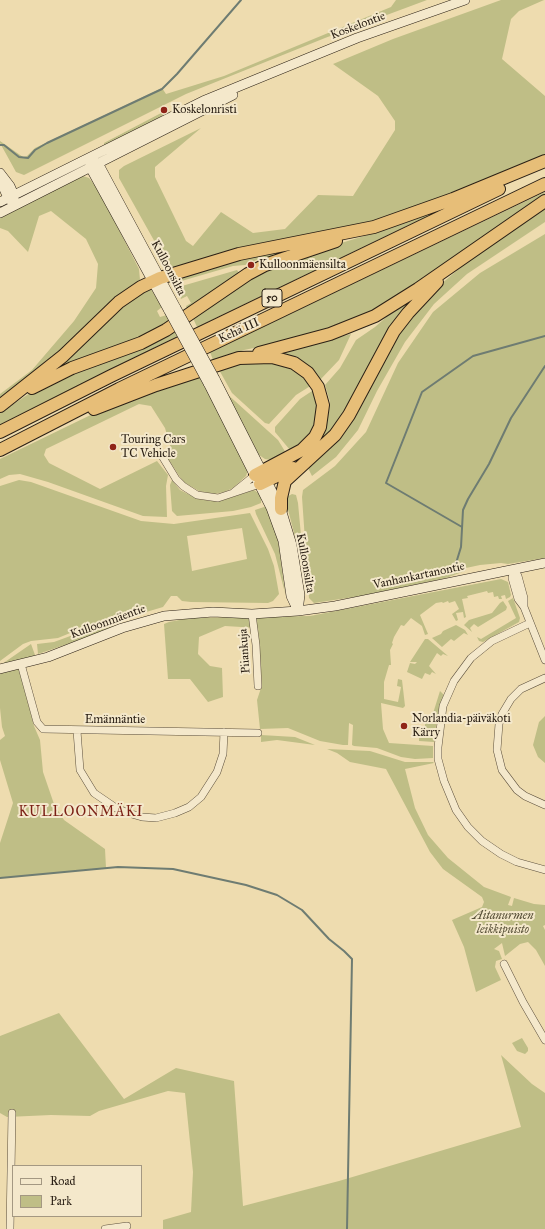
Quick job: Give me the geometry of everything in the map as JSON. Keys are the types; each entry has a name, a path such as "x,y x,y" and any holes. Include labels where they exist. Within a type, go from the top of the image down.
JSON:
{"highway":[{"path":"0,407 36,386 72,368 141,343 166,330 248,274 265,265 351,237 374,227 453,199 545,162"},
{"name":"Kehä III","path":"0,432 124,370 545,167"},
{"name":"Kehä III","path":"0,450 44,427 545,184"},
{"path":"44,427 64,423 156,385 239,358 330,334 369,318 393,306 545,201"},
{"path":"0,407 63,356 120,302 141,287 156,280 239,254 374,227"},
{"path":"281,509 282,488 286,481 291,474 328,443 342,426 394,331 408,312 456,263"},
{"path":"239,358 259,356 282,359 294,363 308,373 314,380 322,396 322,421 315,437 302,450 261,478"},
{"path":"261,478 308,461"}],"main road":[{"name":"Koskelontie","path":"9,200 203,101 358,38 465,0"},
{"name":"Koskelontie","path":"9,200 94,165 238,92 262,78"},
{"name":"Kulloonsilta","path":"90,158 212,381 261,478 281,509 292,545 300,595 298,611"},
{"path":"0,173 9,200"},
{"path":"0,180 9,200"},
{"path":"0,213 9,200"},
{"name":"Kulloonsilta","path":"261,478 283,541 291,596 298,611"},
{"name":"Vanhankartanontie","path":"298,611 545,563"},
{"name":"Kulloonmäentie","path":"0,669 48,657 148,619 183,613 252,614 298,611"}],"street":[{"path":"162,456 176,478 191,492 202,496 218,498 233,493 261,478"},
{"path":"514,569 512,578 518,599 524,608 544,652 545,660"},
{"name":"Piiankuja","path":"252,614 256,645 258,686"},
{"path":"530,623 492,641 471,658 454,681 443,706 438,747 444,781 456,810 468,827 482,841 501,854 517,862 545,870"},
{"name":"Emännäntie","path":"21,664 37,722 40,727 46,730 224,732 258,734"},
{"path":"545,678 521,689 511,699 502,714 499,724 497,750 502,770 517,790 525,796 545,805"},
{"path":"77,731 80,770 94,793 116,808 128,813 142,817 156,818 175,813 189,807 201,797 217,772 223,754 224,732"},
{"path":"504,964 525,1007 545,1040"},
{"path":"10,1229 12,1114"},
{"path":"105,1229 127,1226"}],"green space":[{"path":"396,0 427,0 325,38 186,94 24,175 16,172 0,143 0,141 23,157 27,156 35,148 162,88 166,94 224,76 391,7"},
{"path":"501,0 544,0 519,11 511,19 502,59 545,96 545,155 486,182 363,225 223,253 170,269 119,178 119,170 124,166 201,128 155,167 155,177 186,241 193,246 221,212 253,233 285,229 318,195 353,196 395,130 395,121 378,96 333,64 393,39"},
{"path":"163,112 164,114 155,122 104,147 104,143"},
{"path":"80,175 89,178 98,189 139,269 140,280 62,352 0,400 0,394 32,370 74,321 96,288 98,264 86,239 51,211 39,216 28,252 8,231 0,228 0,216"},
{"path":"545,192 545,196 453,260 361,318 297,339 244,350 213,360 210,352"},
{"path":"461,200 197,327 193,318 260,272 328,247 384,230"},
{"path":"545,205 545,222 467,274 434,304 405,342 377,391 358,430 336,457 312,476 307,466 325,452 395,336 433,291 461,267"},
{"path":"545,234 545,558 508,564 501,563 480,565 466,568 465,571 446,578 361,596 314,603 309,598 302,497 303,490 335,466 366,432 398,363 433,312 480,273"},
{"path":"306,245 263,260 261,258 245,265 233,266 178,282 175,278 234,260"},
{"path":"237,270 239,273 188,311 186,306 191,303 187,296 181,299 178,291 182,286"},
{"path":"148,289 151,289 162,307 157,311 160,317 167,315 170,323 145,335 49,373 109,316"},
{"path":"421,293 384,338 339,421 323,440 306,452 324,427 329,411 330,402 325,385 340,368 356,340 375,327 391,313"},
{"path":"174,329 178,336 0,425 0,413 33,391"},
{"path":"351,334 339,360 320,380 276,354"},
{"path":"267,361 297,369 312,385 296,395 269,424 265,423 232,393 218,368"},
{"path":"198,373 248,470 246,476 233,488 214,494 199,491 185,483 165,454 171,449 165,428 151,406 139,404 46,449 44,455 49,463 100,489 157,461 168,475 166,486 167,517 143,516 48,482 20,474 9,475 0,479 0,459 103,409"},
{"path":"315,389 318,398 316,424 309,436 298,446 290,450 275,432 275,427 300,399"},
{"path":"225,392 278,440 286,453 271,460 265,459 259,455"},
{"path":"19,480 31,482 141,521 174,524 250,513 268,549 274,566 279,594 273,601 268,603 191,602 182,601 177,596 171,596 163,607 89,629 75,631 58,638 31,641 23,644 0,661 0,486","holes":["242,528 247,559 192,571 187,536"]},
{"path":"172,480 180,490 198,499 212,501 223,500 254,490 261,495 261,503 233,511 177,516 172,511 170,485"},
{"path":"292,494 296,495 298,503 303,557 301,552 299,552 285,498"},
{"path":"267,506 278,538 285,593 275,554 255,510"},
{"path":"501,579 508,582 511,595 510,597 506,599 505,595 501,596 502,599 499,599 498,596 494,597 493,592 488,593 487,591 467,596 468,598 462,599 466,617 464,618 463,612 456,613 458,620 456,621 452,614 459,609 455,601 449,603 448,601 436,603 420,615 428,634 425,635 422,626 411,618 404,626 401,625 394,637 390,650 391,665 389,665 384,682 384,699 398,702 401,687 397,686 398,679 402,680 405,706 403,708 381,703 383,729 389,743 433,746 433,758 415,759 401,757 377,748 354,746 352,745 353,725 349,723 348,745 320,741 288,728 260,729 257,700 262,685 258,628 225,626 199,637 198,654 210,666 222,668 223,697 208,702 190,679 168,679 164,624 169,622 190,618 310,616"},
{"path":"513,598 520,618 519,622 483,642 479,641 477,637 481,639 516,618 508,601"},
{"path":"503,601 507,607 506,610 478,627 474,624 470,628 472,632 464,625 469,620 492,613"},
{"path":"456,625 465,630 468,635 464,633 454,641 451,639 442,647 432,638 441,634 443,631"},
{"path":"113,626 106,631 38,654 37,644 54,642 73,635"},
{"path":"425,639 428,639 448,656 443,654 441,656 437,653 429,666 436,674 432,672 430,675 425,673 422,679 407,672 410,663 415,664 417,662 410,662"},
{"path":"31,644 35,655 34,657 2,664"},
{"path":"19,668 34,726 40,740 43,772 54,804 64,820 105,849 106,868 0,878 0,843 13,803 0,760 0,740 5,736 2,727 0,708 0,672"},
{"path":"440,691 444,695 437,717 434,742 419,741 419,731 425,731 425,722 430,723"},
{"path":"545,716 545,763 538,757 533,745 539,722"},
{"path":"261,735 295,737 315,745 277,740 261,742"},
{"name":"Aitanurmen leikkipuisto","path":"327,749 370,751 405,762 433,762 434,763 405,769 415,808 428,835 448,858 484,887 511,897 508,905 512,906 514,898 534,904 545,905 545,925 543,926 545,930 545,966 536,950 528,942 520,944 505,956 502,943 494,949 499,951 502,959 496,961 495,967 501,980 476,992 464,947 452,920 482,907 484,902 482,897 443,869 430,852 386,769 350,762 337,753"},
{"path":"59,1013 124,1099 176,1068 234,1081 243,1206 339,1181 521,1127 501,1055 532,1084 545,1093 545,1229 163,1229 163,1220 191,1212 193,1172 185,1093 168,1091 99,1111 90,1116 51,1115 7,1117 0,1113 0,1036"},
{"path":"522,1038 528,1048 528,1051 525,1054 517,1051 512,1043"}],"waterway":[{"path":"0,145 4,145 19,157 28,158 35,150 47,143 162,89 177,74 241,0"},
{"path":"462,527 386,483 422,392 473,356 545,336"},
{"path":"453,573 461,547 463,510 489,464 511,418 545,366"},
{"path":"0,878 118,867 173,869 246,885 277,895 302,910 329,939 352,959 347,1229"}],"place":[{"name":"Koskelonristi","path":"164,110"},
{"name":"Kulloonmäensilta","path":"251,265"},
{"name":"Touring Cars TC Vehicle","path":"113,447"},
{"name":"Norlandia-päiväkoti Kärry","path":"404,726"}],"district":[{"name":"KULLOONMÄKI","path":"81,813"}]}
